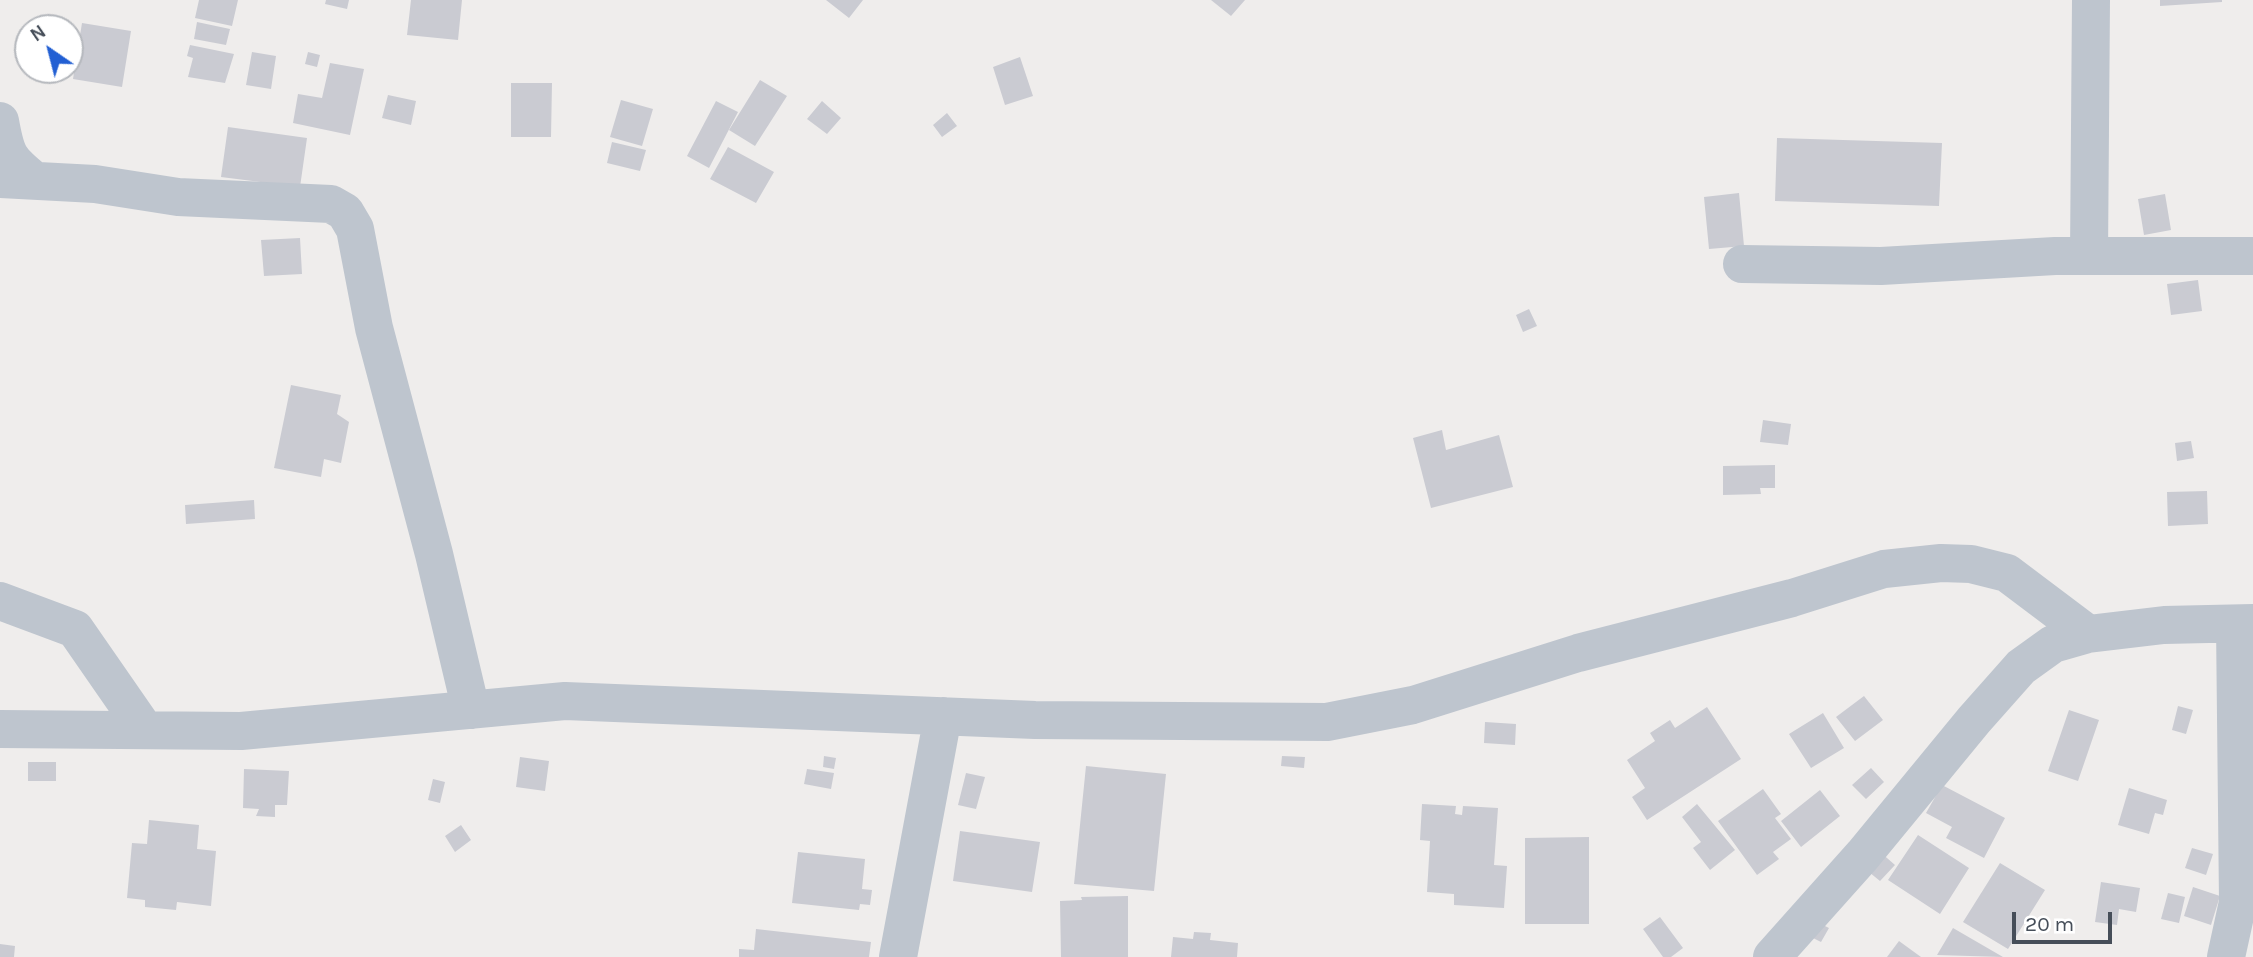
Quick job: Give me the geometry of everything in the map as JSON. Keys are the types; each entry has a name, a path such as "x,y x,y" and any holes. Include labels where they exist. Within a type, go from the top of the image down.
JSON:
{"street":[{"path":"2089,256 2091,0"},
{"path":"0,121 4,146 17,180 95,184 178,197 331,204 345,212 355,229 374,328 434,554 471,710"},
{"path":"1742,264 1881,266 2054,256 2253,256"},
{"path":"0,729 241,732 565,701 1035,720 1327,722 1413,705 1578,653 1792,598 1884,569 1941,563 1971,564 2007,573 2088,634"},
{"path":"0,601 75,629 145,730"},
{"path":"1772,957 1863,855 1973,720 2021,667 2053,644 2088,634 2164,625 2244,624 2245,795 2238,902 2226,957"},
{"path":"898,957 943,716"}],"building":[{"path":"199,0 238,0 232,26 195,18"},
{"path":"326,0 349,0 347,9 325,4"},
{"path":"411,0 462,0 458,40 407,35"},
{"path":"826,0 863,0 849,18"},
{"path":"1211,0 1245,0 1231,16"},
{"path":"2160,0 2222,0 2222,2 2160,6"},
{"path":"197,22 230,29 226,45 194,39"},
{"path":"84,23 131,31 122,87 84,81"},
{"path":"190,45 234,54 225,83 188,77 193,58 187,56"},
{"path":"252,52 276,56 271,89 246,85"},
{"path":"308,52 320,55 317,67 305,64"},
{"path":"1020,57 1033,96 1005,105 993,67"},
{"path":"330,63 364,69 350,135 293,123 298,94 322,98"},
{"path":"760,80 787,96 755,146 729,130"},
{"path":"511,83 552,83 551,137 511,137"},
{"path":"388,95 416,101 411,125 382,118"},
{"path":"621,100 653,109 642,146 610,137"},
{"path":"716,101 738,112 709,168 687,156"},
{"path":"822,101 841,118 827,134 807,119"},
{"path":"947,113 957,126 942,137 933,125"},
{"path":"228,127 307,138 300,187 221,177"},
{"path":"1777,138 1942,143 1939,206 1775,201"},
{"path":"612,142 646,150 640,171 607,163"},
{"path":"728,147 774,172 756,203 710,179"},
{"path":"1739,193 1744,246 1709,249 1704,197"},
{"path":"2165,194 2171,230 2144,235 2138,199"},
{"path":"300,238 302,274 264,276 261,240"},
{"path":"2198,280 2202,311 2171,315 2167,284"},
{"path":"1529,309 1537,326 1523,332 1516,315"},
{"path":"291,385 341,395 337,414 349,422 341,463 324,459 321,477 274,468"},
{"path":"1763,420 1791,424 1788,445 1760,442"},
{"path":"1442,430 1446,450 1499,435 1513,487 1431,508 1413,438"},
{"path":"2191,441 2194,458 2177,461 2175,443"},
{"path":"1775,465 1775,488 1760,488 1761,494 1723,495 1723,466"},
{"path":"2207,491 2208,524 2168,526 2167,492"},
{"path":"254,500 255,519 186,524 185,505"},
{"path":"1864,696 1883,720 1855,741 1836,717"},
{"path":"2178,706 2193,710 2186,734 2172,730"},
{"path":"1707,707 1741,759 1647,820 1632,797 1645,788 1627,760 1655,741 1650,733 1670,720 1675,728"},
{"path":"2069,710 2099,720 2078,781 2048,771"},
{"path":"1823,713 1844,748 1811,768 1789,734"},
{"path":"1485,722 1516,724 1515,745 1484,743"},
{"path":"824,756 836,758 834,769 823,767"},
{"path":"1282,756 1305,757 1304,768 1281,766"},
{"path":"520,757 549,761 545,791 516,787"},
{"path":"28,762 56,762 56,781 28,781"},
{"path":"1086,766 1166,774 1154,891 1074,884"},
{"path":"1871,768 1884,782 1866,799 1852,785"},
{"path":"244,769 289,771 287,805 275,805 275,817 256,816 259,809 243,808"},
{"path":"807,769 834,773 831,789 804,784"},
{"path":"966,773 985,777 976,809 958,805"},
{"path":"433,779 445,782 440,803 428,800"},
{"path":"1942,785 2005,818 1984,858 1946,838 1952,827 1926,813"},
{"path":"2129,788 2167,800 2163,815 2155,813 2149,834 2118,825"},
{"path":"1763,789 1781,814 1775,818 1791,839 1773,852 1779,859 1757,875 1718,821"},
{"path":"1820,790 1840,816 1801,847 1781,821"},
{"path":"1422,804 1456,806 1455,814 1462,815 1463,806 1498,808 1494,865 1507,866 1504,908 1454,905 1454,894 1427,892 1430,841 1420,840"},
{"path":"1697,804 1735,850 1710,870 1693,848 1701,842 1682,817"},
{"path":"149,820 199,825 197,849 216,851 211,906 177,902 176,910 145,907 145,900 127,898 132,843 147,844"},
{"path":"461,825 471,840 455,852 445,836"},
{"path":"960,831 1040,842 1032,892 953,881"},
{"path":"1918,835 1969,868 1940,914 1888,880"},
{"path":"1589,837 1589,924 1525,924 1525,838"},
{"path":"2192,848 2213,854 2206,875 2185,868"},
{"path":"1879,851 1895,865 1880,881 1864,868"},
{"path":"798,852 865,859 862,889 872,890 870,905 860,904 859,910 792,903"},
{"path":"2000,863 2045,890 2008,949 1963,922"},
{"path":"2101,882 2140,888 2136,912 2119,909 2117,925 2095,922"},
{"path":"2193,887 2220,896 2211,925 2184,916"},
{"path":"2168,893 2185,897 2179,923 2161,919"},
{"path":"1128,896 1128,957 1061,957 1060,901 1082,900 1081,897"},
{"path":"1660,917 1683,948 1671,957 1663,957 1643,929"},
{"path":"1817,922 1829,928 1821,942 1809,936"},
{"path":"1953,928 2003,957 1937,955"},
{"path":"756,929 871,942 869,957 739,957 739,949 754,950"},
{"path":"1194,932 1211,933 1210,940 1238,943 1237,957 1171,957 1173,937 1193,939"},
{"path":"1899,941 1921,957 1887,957"},
{"path":"0,944 15,946 14,957 0,957"}]}
